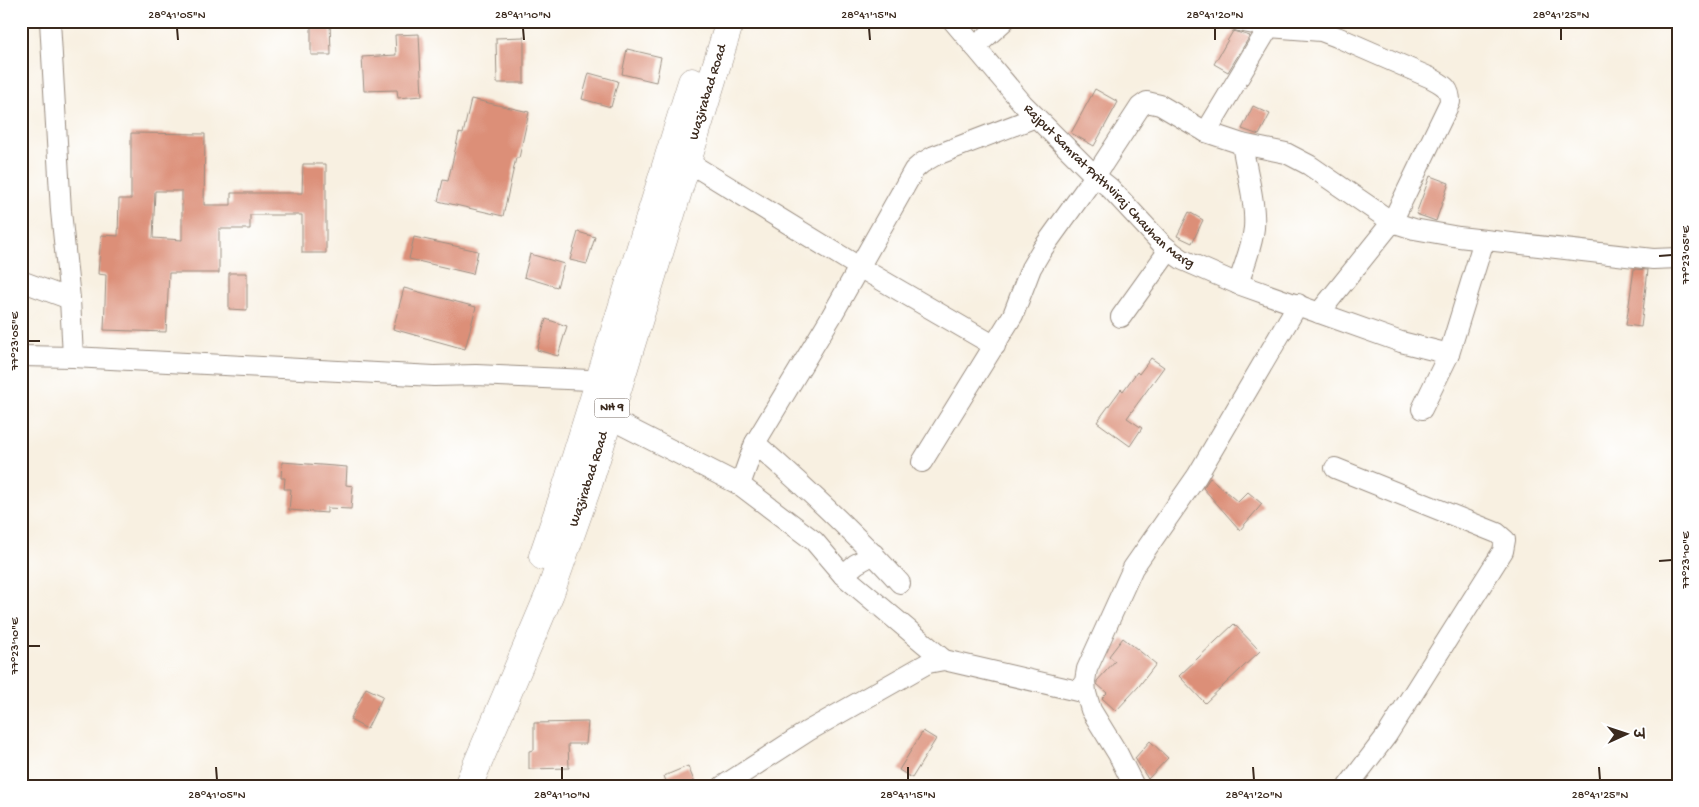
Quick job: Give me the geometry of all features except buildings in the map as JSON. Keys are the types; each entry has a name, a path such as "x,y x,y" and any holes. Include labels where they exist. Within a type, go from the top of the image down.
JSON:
{"highway":[{"name":"Wazirabad Road","path":"448,786 512,644 566,489 600,413 710,21"},
{"name":"Wazirabad Road","path":"610,381 688,162 730,21"},
{"name":"Wazirabad Road","path":"468,786 550,593 589,482 600,413"}],"street":[{"path":"50,21 61,211 70,299 73,357"},
{"name":"Rajput Samrat Prithviraj Chauhan Marg","path":"953,21 1023,104 1095,176 1110,188 1162,244 1182,260 1238,284 1401,342 1449,354"},
{"path":"975,47 1004,21"},
{"path":"1241,21 1270,27 1342,29 1443,85 1450,93 1450,102 1392,222 1319,313"},
{"path":"1206,132 1270,27"},
{"path":"922,462 1013,315 1031,268 1041,251 1095,176 1140,107 1147,102 1160,105 1206,132 1242,144 1286,153 1298,159 1392,222 1414,229 1484,240 1653,259 1678,258"},
{"path":"740,485 755,443 831,317 914,170 934,156 1036,117"},
{"path":"1238,284 1254,227 1254,215 1242,144"},
{"path":"688,162 859,267 995,346"},
{"path":"1422,409 1449,354 1484,240"},
{"path":"1121,317 1169,250"},
{"path":"21,281 70,299"},
{"path":"1134,786 1118,754 1091,710 1085,681 1088,668 1133,568 1201,469 1298,304"},
{"path":"21,356 73,357 434,376 476,375 610,381"},
{"path":"600,413 740,485 814,541 843,575 944,660"},
{"path":"755,443 814,495 874,554 900,583"},
{"path":"1335,468 1497,533 1505,540 1503,551 1442,650 1387,735 1348,786"},
{"path":"843,575 856,564 874,554"},
{"path":"723,786 808,732 928,663 944,660 1086,693"}]}
